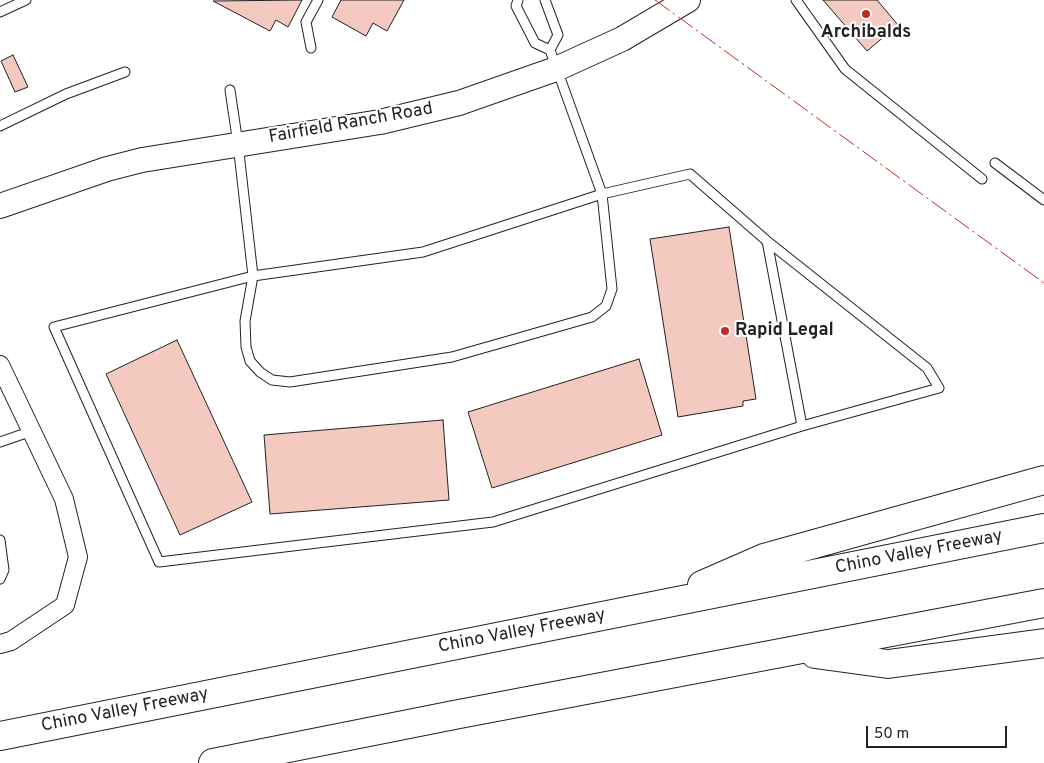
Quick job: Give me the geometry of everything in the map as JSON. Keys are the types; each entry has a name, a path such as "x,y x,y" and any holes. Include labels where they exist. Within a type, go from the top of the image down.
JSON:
{"highway":[{"path":"652,606 764,558 1044,480"},
{"name":"Chino Valley Freeway","path":"0,736 1044,528"},
{"path":"213,763 1044,602"},
{"path":"791,651 888,664 1044,643"}],"street":[{"name":"Fairfield Ranch Road","path":"0,206 107,169 142,160 380,122 459,103 553,60 622,39 688,0"},
{"path":"0,365 64,499 78,557 65,605 11,641 0,644"}],"lane":[{"path":"0,12 26,0"},
{"path":"310,48 306,22 318,0"},
{"path":"230,90 253,276 244,322 246,347 250,361 260,372 272,380 290,382 452,357 592,318 606,306 612,289 602,194 553,60 535,43 516,6 518,0"},
{"path":"545,0 558,35 553,60"},
{"path":"796,0 844,70 982,179"},
{"path":"0,126 66,94 125,72"},
{"path":"995,163 1044,200"},
{"path":"690,174 768,241 927,368 939,388 802,426 493,522 158,562 54,327 253,276 423,252 602,194 690,174"},
{"path":"768,241 802,426"},
{"path":"0,442 32,431"},
{"path":"0,540 4,570 0,579"}],"building":[{"path":"302,0 288,27 276,20 270,31 213,1"},
{"path":"341,0 404,0 387,31 373,23 366,36 332,17"},
{"path":"823,0 877,0 898,25 867,51"},
{"path":"13,55 28,87 15,92 1,61"},
{"path":"729,227 756,399 743,401 743,406 678,417 650,239"},
{"path":"177,340 252,502 180,535 106,374"},
{"path":"639,359 662,435 492,488 468,412"},
{"path":"443,420 449,500 270,514 264,435"}],"power":[{"path":"655,0 1044,283"}],"place":[{"name":"Archibalds","path":"866,14"},
{"name":"Rapid Legal","path":"725,331"}]}
